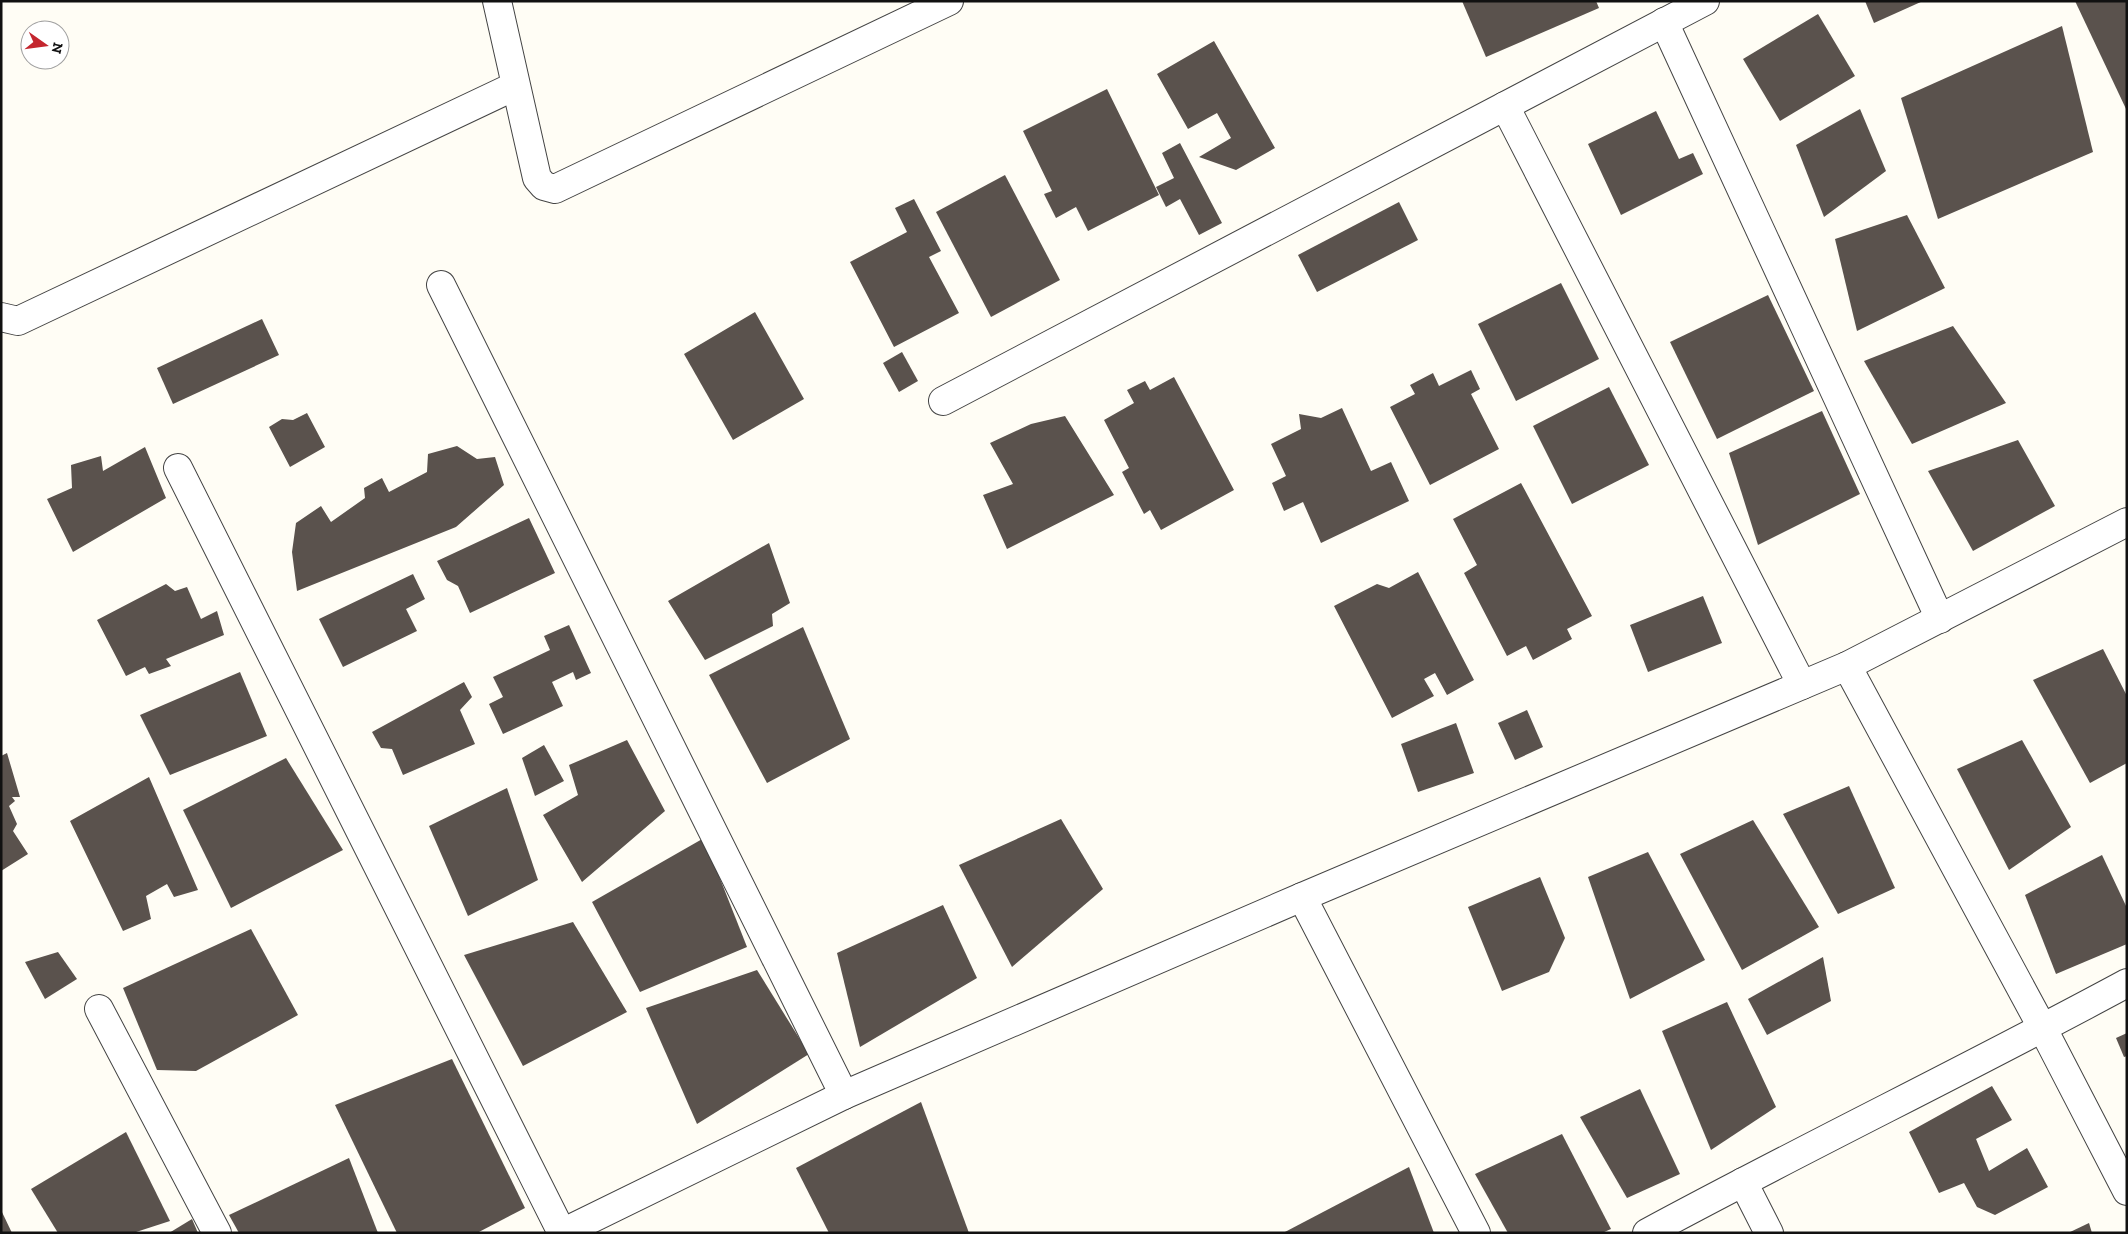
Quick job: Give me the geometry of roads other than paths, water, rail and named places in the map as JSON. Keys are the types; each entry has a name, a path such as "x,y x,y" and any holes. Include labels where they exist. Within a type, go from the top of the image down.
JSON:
{"street":[{"path":"497,1 536,178 544,186 556,188 949,1"},
{"path":"943,401 1704,1"},
{"path":"1664,22 1940,619"},
{"path":"1,317 18,321 515,86"},
{"path":"1505,106 1802,685"},
{"path":"441,286 844,1096"},
{"path":"178,468 562,1233 844,1096 1302,897 1847,666 2127,522"},
{"path":"1847,666 2043,1028 2127,1190"},
{"path":"1302,897 1476,1233"},
{"path":"1647,1233 2127,983"},
{"path":"99,1009 218,1233"},
{"path":"1743,1182 1769,1233"}]}
